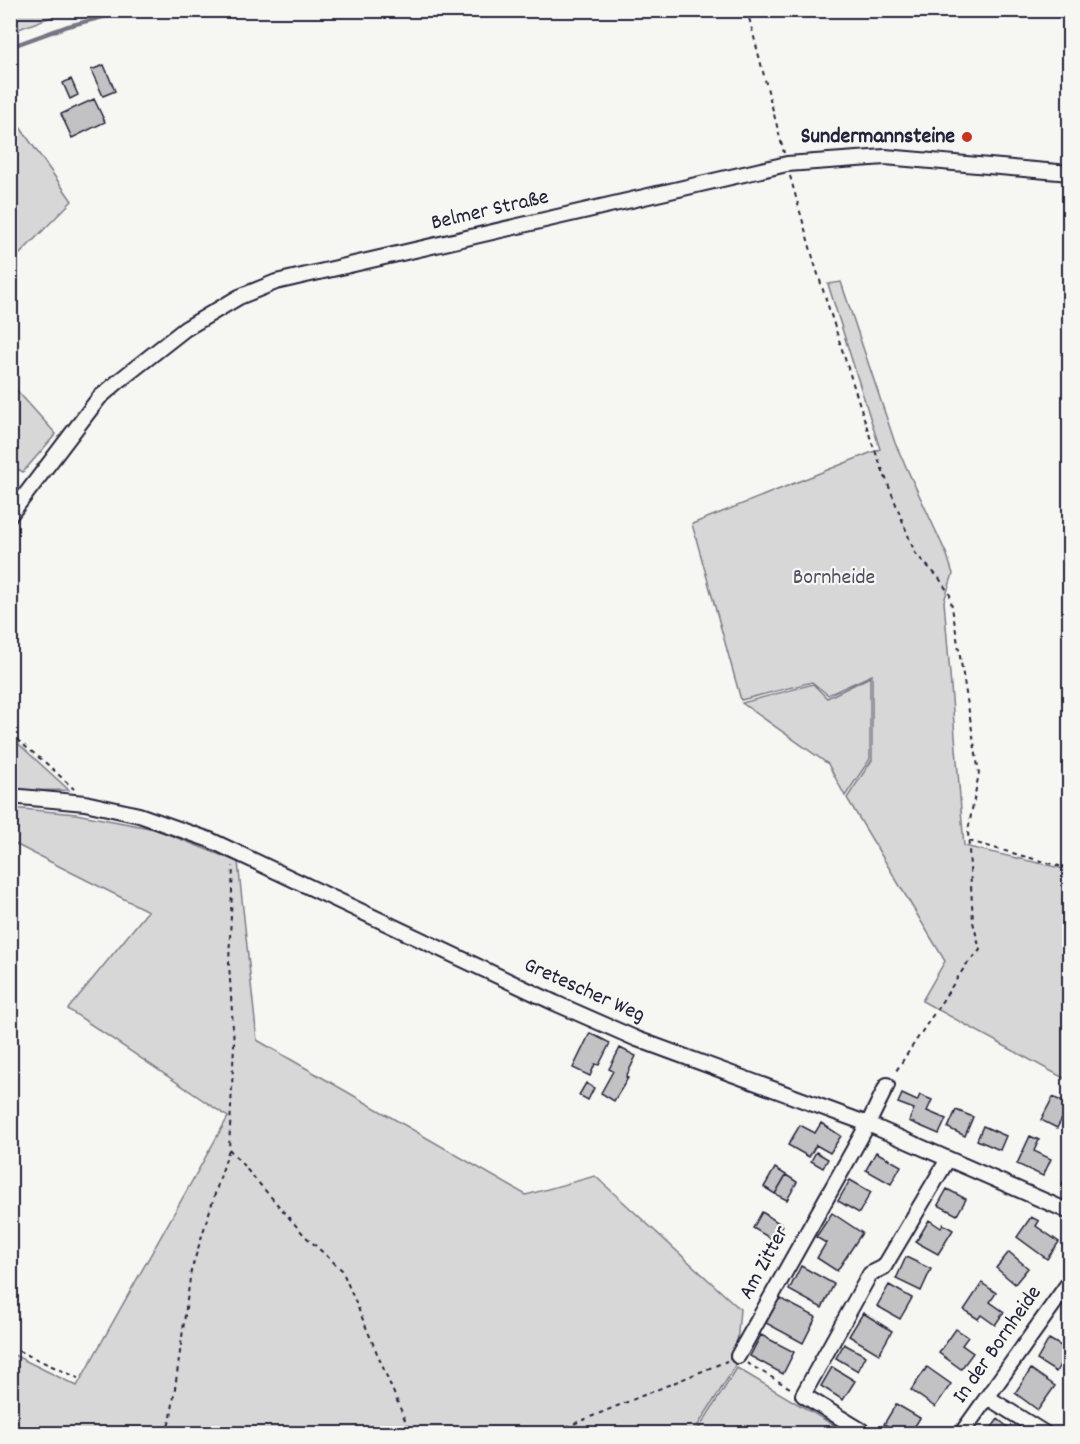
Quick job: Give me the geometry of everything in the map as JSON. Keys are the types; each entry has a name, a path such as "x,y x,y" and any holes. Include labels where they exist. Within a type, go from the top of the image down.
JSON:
{"street":[{"name":"Belmer Straße","path":"10,515 99,398 185,329 239,297 276,282 787,164 885,157 1070,173"},
{"name":"Gretescher Weg","path":"10,796 85,802 174,826 235,850 555,1003 637,1039 868,1124 1070,1212"},
{"name":"Am Zitter","path":"738,1356 868,1124 887,1085"},
{"path":"867,1434 803,1395 870,1274 884,1267 948,1160"},
{"name":"In der Bornheide","path":"961,1434 1070,1281"},
{"path":"987,1397 1046,1434"}],"path":[{"path":"747,10 814,265 872,443 915,553 939,578 950,595 979,773 968,831 973,922 980,950 966,964 887,1085"},
{"path":"10,734 47,764 82,796 85,802"},
{"path":"969,841 1070,868"},
{"path":"165,1434 171,1418 191,1271 230,1149 234,1044 229,952 235,850"},
{"path":"230,1149 305,1236 342,1270 411,1434"},
{"path":"10,1347 78,1378"},
{"path":"549,1434 738,1356 803,1395"}],"green space":[{"path":"11,10 67,10 67,11 11,32"},
{"path":"10,113 72,201 11,263 10,263"},
{"name":"Bornheide","path":"841,282 895,443 947,555 953,574 944,601 964,846 1069,870 1069,1081 922,1001 945,961 847,798 872,760 872,675 828,695 812,682 741,700 692,524 880,449 828,284"},
{"path":"11,384 56,434 23,472 11,465"},
{"path":"870,677 870,759 845,796 828,764 742,703 813,684 827,698"},
{"path":"11,737 69,790 11,791"},
{"path":"11,808 76,814 155,829 238,862 257,1040 526,1195 595,1176 740,1309 735,1367 693,1433 11,1433 10,1353 77,1386 228,1117 68,1009 148,911 11,842"},
{"path":"737,1368 847,1433 696,1433"}],"building":[{"path":"104,65 115,91 103,96 91,70"},
{"path":"71,79 78,95 70,99 63,83"},
{"path":"94,99 105,122 72,138 61,114"},
{"path":"590,1033 610,1043 599,1065 595,1064 590,1076 573,1068"},
{"path":"620,1048 636,1056 626,1077 628,1078 614,1101 601,1093 613,1071 609,1069"},
{"path":"586,1083 594,1088 588,1100 579,1095"},
{"path":"902,1094 917,1101 920,1095 932,1100 927,1111 946,1119 939,1134 909,1121 914,1109 898,1103"},
{"path":"1053,1097 1069,1105 1057,1128 1041,1120"},
{"path":"956,1110 973,1117 965,1136 948,1128"},
{"path":"821,1123 841,1136 830,1153 816,1145 809,1157 788,1145 800,1125 815,1133"},
{"path":"983,1126 1006,1136 1000,1150 977,1140"},
{"path":"1030,1136 1039,1140 1034,1151 1051,1159 1043,1176 1017,1164"},
{"path":"816,1152 828,1159 823,1168 811,1161"},
{"path":"876,1152 901,1166 891,1184 866,1170"},
{"path":"775,1168 786,1175 775,1194 764,1187"},
{"path":"1070,1169 1070,1189 1062,1185"},
{"path":"786,1175 797,1182 787,1200 775,1194"},
{"path":"850,1180 871,1192 859,1213 838,1201"},
{"path":"947,1189 966,1199 957,1215 938,1205"},
{"path":"762,1212 782,1225 773,1240 753,1228"},
{"path":"832,1213 862,1233 837,1271 817,1258 826,1243 816,1237"},
{"path":"1031,1217 1039,1221 1036,1226 1059,1242 1047,1259 1017,1237"},
{"path":"929,1220 941,1228 943,1224 953,1230 938,1254 916,1242"},
{"path":"1009,1252 1028,1268 1015,1284 996,1268"},
{"path":"906,1257 931,1269 921,1291 896,1279"},
{"path":"801,1266 834,1284 822,1308 789,1290"},
{"path":"982,1283 996,1293 990,1302 1004,1312 995,1325 981,1315 978,1319 964,1310"},
{"path":"889,1285 912,1298 900,1319 877,1306"},
{"path":"779,1298 816,1317 803,1343 766,1323"},
{"path":"863,1313 892,1331 879,1354 849,1336"},
{"path":"956,1329 968,1337 962,1345 973,1353 961,1369 939,1353"},
{"path":"761,1335 794,1352 783,1374 750,1356"},
{"path":"1049,1339 1068,1350 1056,1372 1037,1360"},
{"path":"844,1344 866,1356 858,1371 836,1358"},
{"path":"832,1367 855,1381 843,1400 821,1386"},
{"path":"927,1367 951,1384 935,1407 911,1390"},
{"path":"1031,1369 1055,1386 1038,1410 1015,1393"},
{"path":"896,1404 920,1418 910,1434 900,1434 884,1424"},
{"path":"998,1419 1016,1434 987,1434"}],"waterway":[{"path":"10,47 68,26 131,10"}],"place":[{"name":"Sundermannsteine","path":"967,137"}]}
